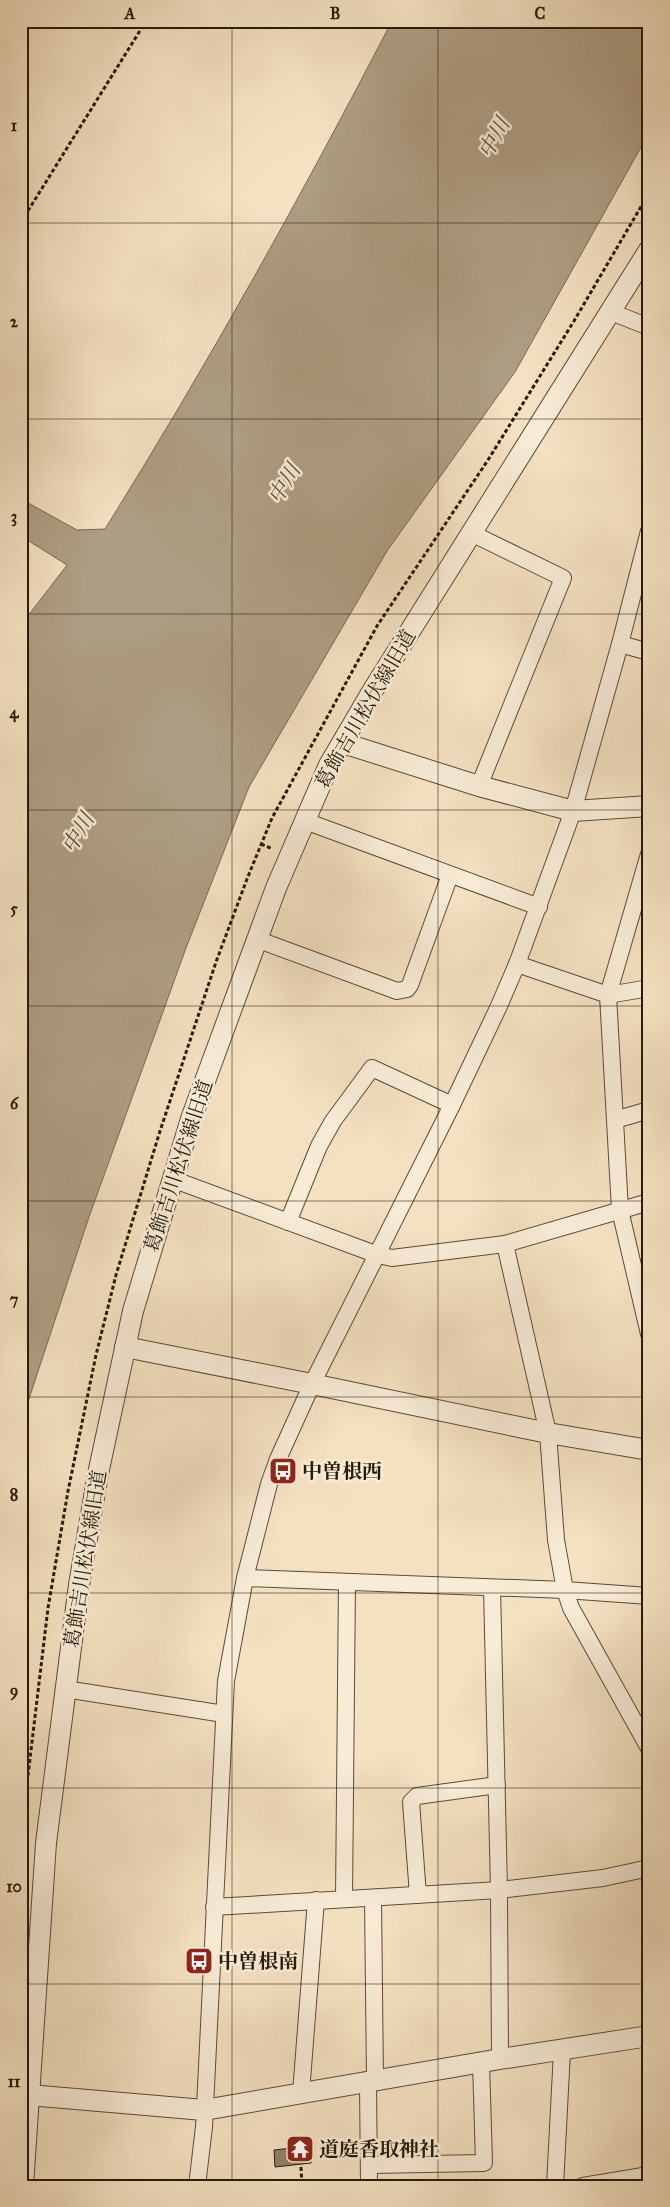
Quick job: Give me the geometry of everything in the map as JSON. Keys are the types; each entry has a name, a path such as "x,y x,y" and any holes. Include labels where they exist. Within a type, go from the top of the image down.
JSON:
{"street":[{"name":"葛飾吉川松伏線旧道","path":"23,2186 46,1843 79,1585 95,1493 125,1347 146,1263 191,1119 256,939 329,765 470,533 649,250"},
{"path":"611,312 649,327"},
{"path":"197,2186 204,2126 226,1680 245,1578 269,1484 278,1459 312,1384 452,1105 517,964 573,811 620,644 649,531"},
{"path":"470,533 563,578 479,786"},
{"path":"620,644 649,652"},
{"path":"343,743 479,786 573,811 649,806"},
{"path":"305,821 539,907"},
{"path":"649,854 608,995 620,1210 649,1334"},
{"path":"256,939 397,991 407,989 450,875"},
{"path":"517,964 608,995 649,988"},
{"path":"288,1222 319,1146 333,1121 372,1068 452,1105"},
{"path":"615,1120 649,1110"},
{"path":"172,1179 378,1255 392,1258 504,1244 649,1202"},
{"path":"504,1244 548,1433 556,1540 565,1590 571,1608 649,1748"},
{"path":"125,1347 548,1433 649,1450"},
{"path":"245,1578 565,1590 649,1596"},
{"path":"344,1898 347,1582"},
{"path":"369,2165 484,2163 499,1890 492,1588"},
{"path":"65,1689 224,1714"},
{"path":"418,1895 411,1802 417,1796 497,1785"},
{"path":"214,1908 344,1898 499,1890 603,1878 649,1868"},
{"path":"369,2186 372,2082 373,1898"},
{"path":"302,2094 316,1900"},
{"path":"28,2095 204,2110 649,2036"},
{"path":"555,2186 562,2051"},
{"path":"583,2186 649,2175"}],"path":[{"path":"21,222 146,21"},
{"path":"216,962 272,818 377,626 488,460 574,321 649,193"},
{"path":"261,844 267,846"},
{"path":"109,1305 116,1306"},
{"path":"301,2167 302,2186"}],"water":[{"name":"中川","path":"392,21 649,21 649,133 515,372 387,551 249,787 186,948 89,1217 21,1423 21,625 67,565 21,536 21,499 77,530 105,529 181,404 254,278"}],"building":[{"path":"305,2137 306,2148 310,2147 311,2163 275,2167 274,2150 292,2148 291,2138"}],"place":[{"name":"中曽根西","path":"283,1471"},
{"name":"中曽根南","path":"199,1961"},
{"name":"道庭香取神社","path":"300,2149"}]}
